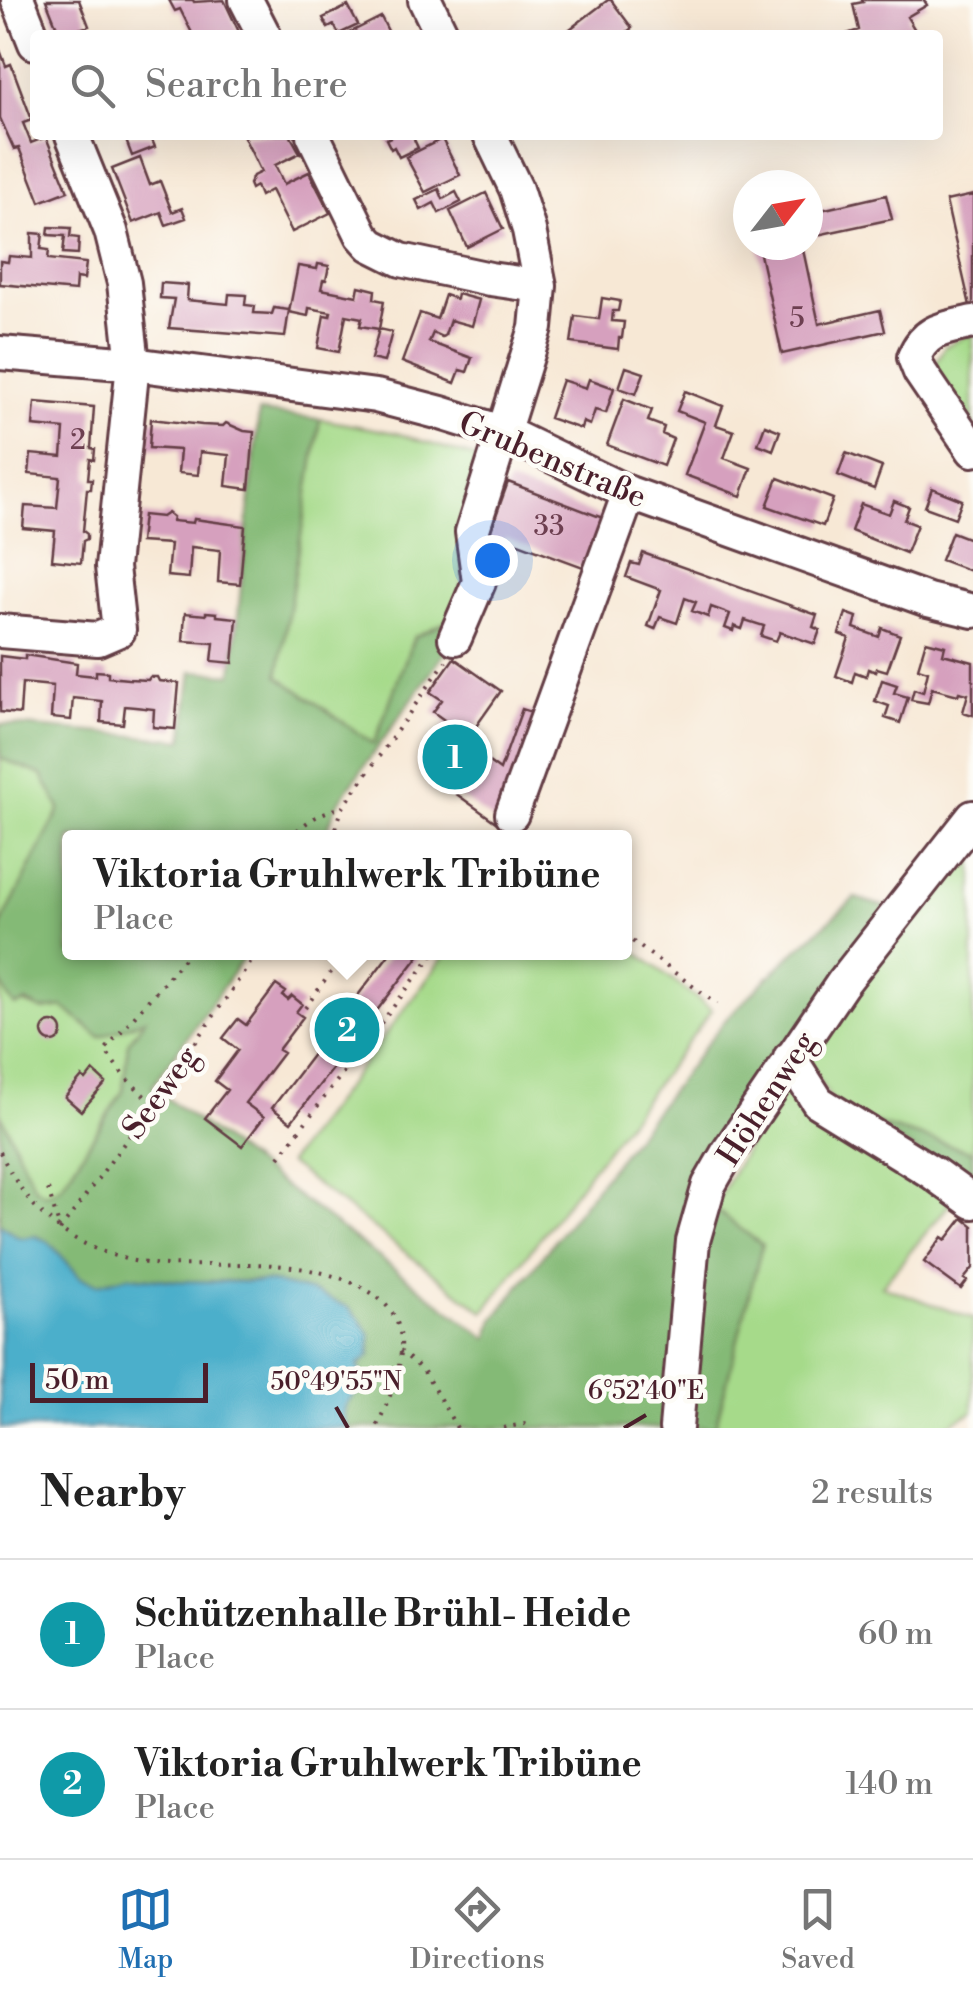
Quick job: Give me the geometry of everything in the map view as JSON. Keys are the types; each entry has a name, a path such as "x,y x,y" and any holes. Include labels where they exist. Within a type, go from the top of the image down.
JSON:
{"street":[{"path":"18,0 30,30"},
{"path":"246,0 261,30"},
{"path":"426,0 440,30"},
{"path":"0,631 98,639 119,630 112,567 134,364 124,283 112,231 74,140"},
{"path":"315,140 362,235 371,245 401,260 540,286"},
{"path":"455,638 479,582 472,532 536,328 540,286 516,189 492,140"},
{"path":"973,322 934,332 920,342 914,357 973,450"},
{"name":"Grubenstraße","path":"0,353 134,364 376,396 504,433 629,493 928,600 973,610"},
{"path":"512,814 629,493"},
{"name":"Höhenweg","path":"676,1428 693,1241 709,1185 842,984 973,817"},
{"path":"790,1058 818,1102 973,1202"}],"path":[{"path":"335,830 342,809 446,662 455,638"},
{"path":"299,830 333,808 342,809"},
{"path":"632,940 716,1004"},
{"path":"153,1104 123,1075 105,1050 183,960"},
{"name":"Seeweg","path":"60,1230 252,960"},
{"path":"305,1008 340,960"},
{"path":"279,1157 429,960"},
{"path":"0,1152 26,1199 60,1230 94,1248 153,1264 272,1264 324,1272 360,1286 378,1298 398,1325 400,1351 398,1370 376,1428"},
{"path":"48,1189 60,1230"},
{"path":"400,1351 424,1370 457,1428"},
{"path":"503,1428 524,1424 530,1428"}],"green space":[{"path":"973,333 973,429 932,370 945,346"},
{"path":"259,412 320,419 278,676 374,744 414,637 459,616 447,650 336,806 327,830 62,830 62,960 242,960 152,1087 488,1339 494,1319 726,1019 855,898 893,909 704,1170 665,1428 348,1428 345,1409 365,1386 358,1366 370,1355 370,1335 272,1282 129,1276 99,1284 81,1279 49,1242 36,1236 21,1239 0,1224 0,1113 35,1188 46,1194 61,1187 123,1091 128,1043 145,1019 100,1037 63,1007 42,1010 26,1002 15,1006 7,996 0,979 1,925 60,809 42,775 0,758 0,724 183,740 192,671 232,674"},
{"path":"320,419 396,433 480,459 459,616 414,637 374,744 278,676"},
{"path":"0,758 42,775 60,809 0,934"},
{"path":"973,838 973,1152 866,1121 836,1107 803,1056"},
{"path":"632,948 712,1010 484,1312 288,1163 442,960 632,960"},
{"path":"0,979 7,996 42,1010 63,1007 100,1036 147,1017 128,1044 123,1091 61,1187 46,1194 35,1188 0,1113"},
{"path":"782,1084 953,1200 882,1286 973,1319 973,1412 942,1428 715,1428 762,1245 713,1208"},
{"path":"866,1121 973,1152 973,1186"},
{"path":"713,1208 762,1245 715,1428 687,1428 702,1259"}],"water":[{"path":"0,1224 20,1238 36,1236 49,1242 81,1278 98,1284 129,1276 272,1282 313,1292 348,1307 370,1335 370,1356 358,1366 365,1385 345,1409 348,1428 0,1428"}],"building":[{"path":"46,0 79,0 89,26 58,30"},
{"path":"169,0 224,0 238,30 190,30 180,9 175,11"},
{"path":"608,0 632,28 629,30 569,30"},
{"path":"924,0 927,5 907,17 915,30 859,30 853,4"},
{"path":"348,6 358,25 337,30 334,25 328,28 323,18"},
{"path":"381,17 388,30 355,30"},
{"path":"0,50 6,66 11,64 30,115 30,121 23,123 31,143 47,140 68,191 40,202 19,148 14,149 0,118"},
{"path":"126,140 152,140 155,147 132,156"},
{"path":"245,140 293,140 300,153 275,165 284,184 309,172 330,213 292,232 271,190 260,196 256,186 251,189 253,176 261,172"},
{"path":"386,140 414,140 418,148 399,157 394,147 391,149"},
{"path":"442,140 460,175 425,192 406,157"},
{"path":"140,158 150,185 160,181 172,212 182,208 186,218 166,225 161,212 133,223 112,169"},
{"path":"439,189 443,199 456,192 461,202 439,213 434,203 421,210 416,200"},
{"path":"486,193 503,229 467,247 450,211"},
{"path":"886,195 892,219 823,234 823,210"},
{"path":"973,195 973,310 971,310 946,201"},
{"path":"49,227 71,228 70,237 79,238 78,254 63,253 65,236 48,235"},
{"path":"32,233 43,234 41,249 49,250 48,259 86,263 84,279 76,278 75,291 0,284 0,261 8,262 9,256 32,258"},
{"path":"761,260 805,260 819,324 880,310 885,331 782,354"},
{"path":"318,264 329,266 321,289 357,296 359,286 375,290 374,299 384,301 379,329 360,326 362,318 346,315 339,352 318,348 324,315 330,316 331,312 309,308 308,316 289,312 298,266 317,269"},
{"path":"161,283 188,285 187,300 228,304 229,294 246,295 245,305 255,306 254,313 272,314 274,308 289,310 285,337 169,328 174,299 160,298"},
{"path":"457,294 479,300 472,326 450,320 445,335 433,333 429,342 472,358 467,372 460,370 455,383 402,362 420,313 437,319 445,295 456,299"},
{"path":"602,298 620,301 612,321 624,322 618,349 571,343 575,316 599,319"},
{"path":"379,329 392,332 384,362 371,359"},
{"path":"626,367 644,373 636,394 619,388"},
{"path":"589,379 614,388 606,413 595,410 590,425 583,422 581,429 549,418 562,380 586,388"},
{"path":"685,391 723,406 716,425 734,431 724,458 751,468 741,496 685,475 705,422 677,411"},
{"path":"624,399 652,410 648,421 664,427 662,434 673,439 663,466 607,445"},
{"path":"35,402 94,407 91,448 95,449 94,460 90,459 88,479 92,479 91,489 87,489 83,531 87,539 83,541 81,563 52,560 55,531 23,528 25,506 57,508 60,477 29,474 31,454 62,457 64,429 33,426"},
{"path":"151,419 202,425 226,423 254,432 249,489 226,486 229,455 200,452 198,475 178,473 180,450 149,448"},
{"path":"765,425 780,431 773,450 758,444"},
{"path":"846,453 882,467 874,489 838,475"},
{"path":"778,478 833,499 823,526 767,506"},
{"path":"508,482 608,520 591,570 505,538 499,555 484,549"},
{"path":"932,488 962,500 955,518 925,507"},
{"path":"894,501 909,507 904,520 917,525 906,553 851,531 861,504 889,514"},
{"path":"168,513 172,521 193,523 194,519 245,526 240,584 218,582 220,550 191,547 189,578 167,576 170,544 140,542 143,515 162,517"},
{"path":"952,532 973,540 973,572 941,560"},
{"path":"643,553 817,615 813,627 820,630 815,644 780,632 776,641 761,636 764,626 745,620 742,629 734,626 733,631 725,628 730,614 711,607 708,617 692,611 696,602 685,598 677,623 660,617 655,629 648,626 661,590 626,577 631,563 639,565"},
{"path":"206,612 237,618 233,663 212,661 214,643 183,641 185,613"},
{"path":"846,613 857,617 854,628 879,637 882,628 900,635 887,671 868,669 866,676 855,672 852,682 836,676 849,638 839,634"},
{"path":"926,641 945,646 943,654 973,662 973,715 963,712 968,694 932,688 928,703 911,700 914,689 923,692 928,671 918,668"},
{"path":"25,655 77,663 76,674 96,676 96,671 108,672 108,677 157,677 159,681 179,683 175,729 153,727 154,709 125,706 123,724 101,722 102,701 73,698 71,720 51,718 53,686 22,683 20,714 0,712 0,656 25,659"},
{"path":"454,658 501,691 472,732 463,725 454,737 500,770 522,709 538,714 497,823 420,768 446,732 442,729 447,722 433,712 442,700 430,692"},
{"path":"882,680 897,685 894,693 908,697 900,723 885,718 889,706 875,701"},
{"path":"385,960 416,960 291,1122 272,1108"},
{"path":"276,985 286,992 283,996 288,1000 292,996 302,1004 296,1012 303,1017 278,1050 283,1053 245,1103 264,1117 242,1146 205,1118 227,1090 215,1081 238,1050 223,1038 238,1019 246,1025"},
{"path":"52,1022 62,1032 52,1042 42,1032"},
{"path":"93,1071 106,1083 81,1111 65,1097 82,1077 86,1080"},
{"path":"963,1218 973,1226 973,1268 961,1289 924,1262 942,1237 946,1240"}],"place":[{"name":"Schützenhalle Brühl- Heide","path":"455,757"},
{"name":"Viktoria Gruhlwerk Tribüne","path":"347,1030"}]}
